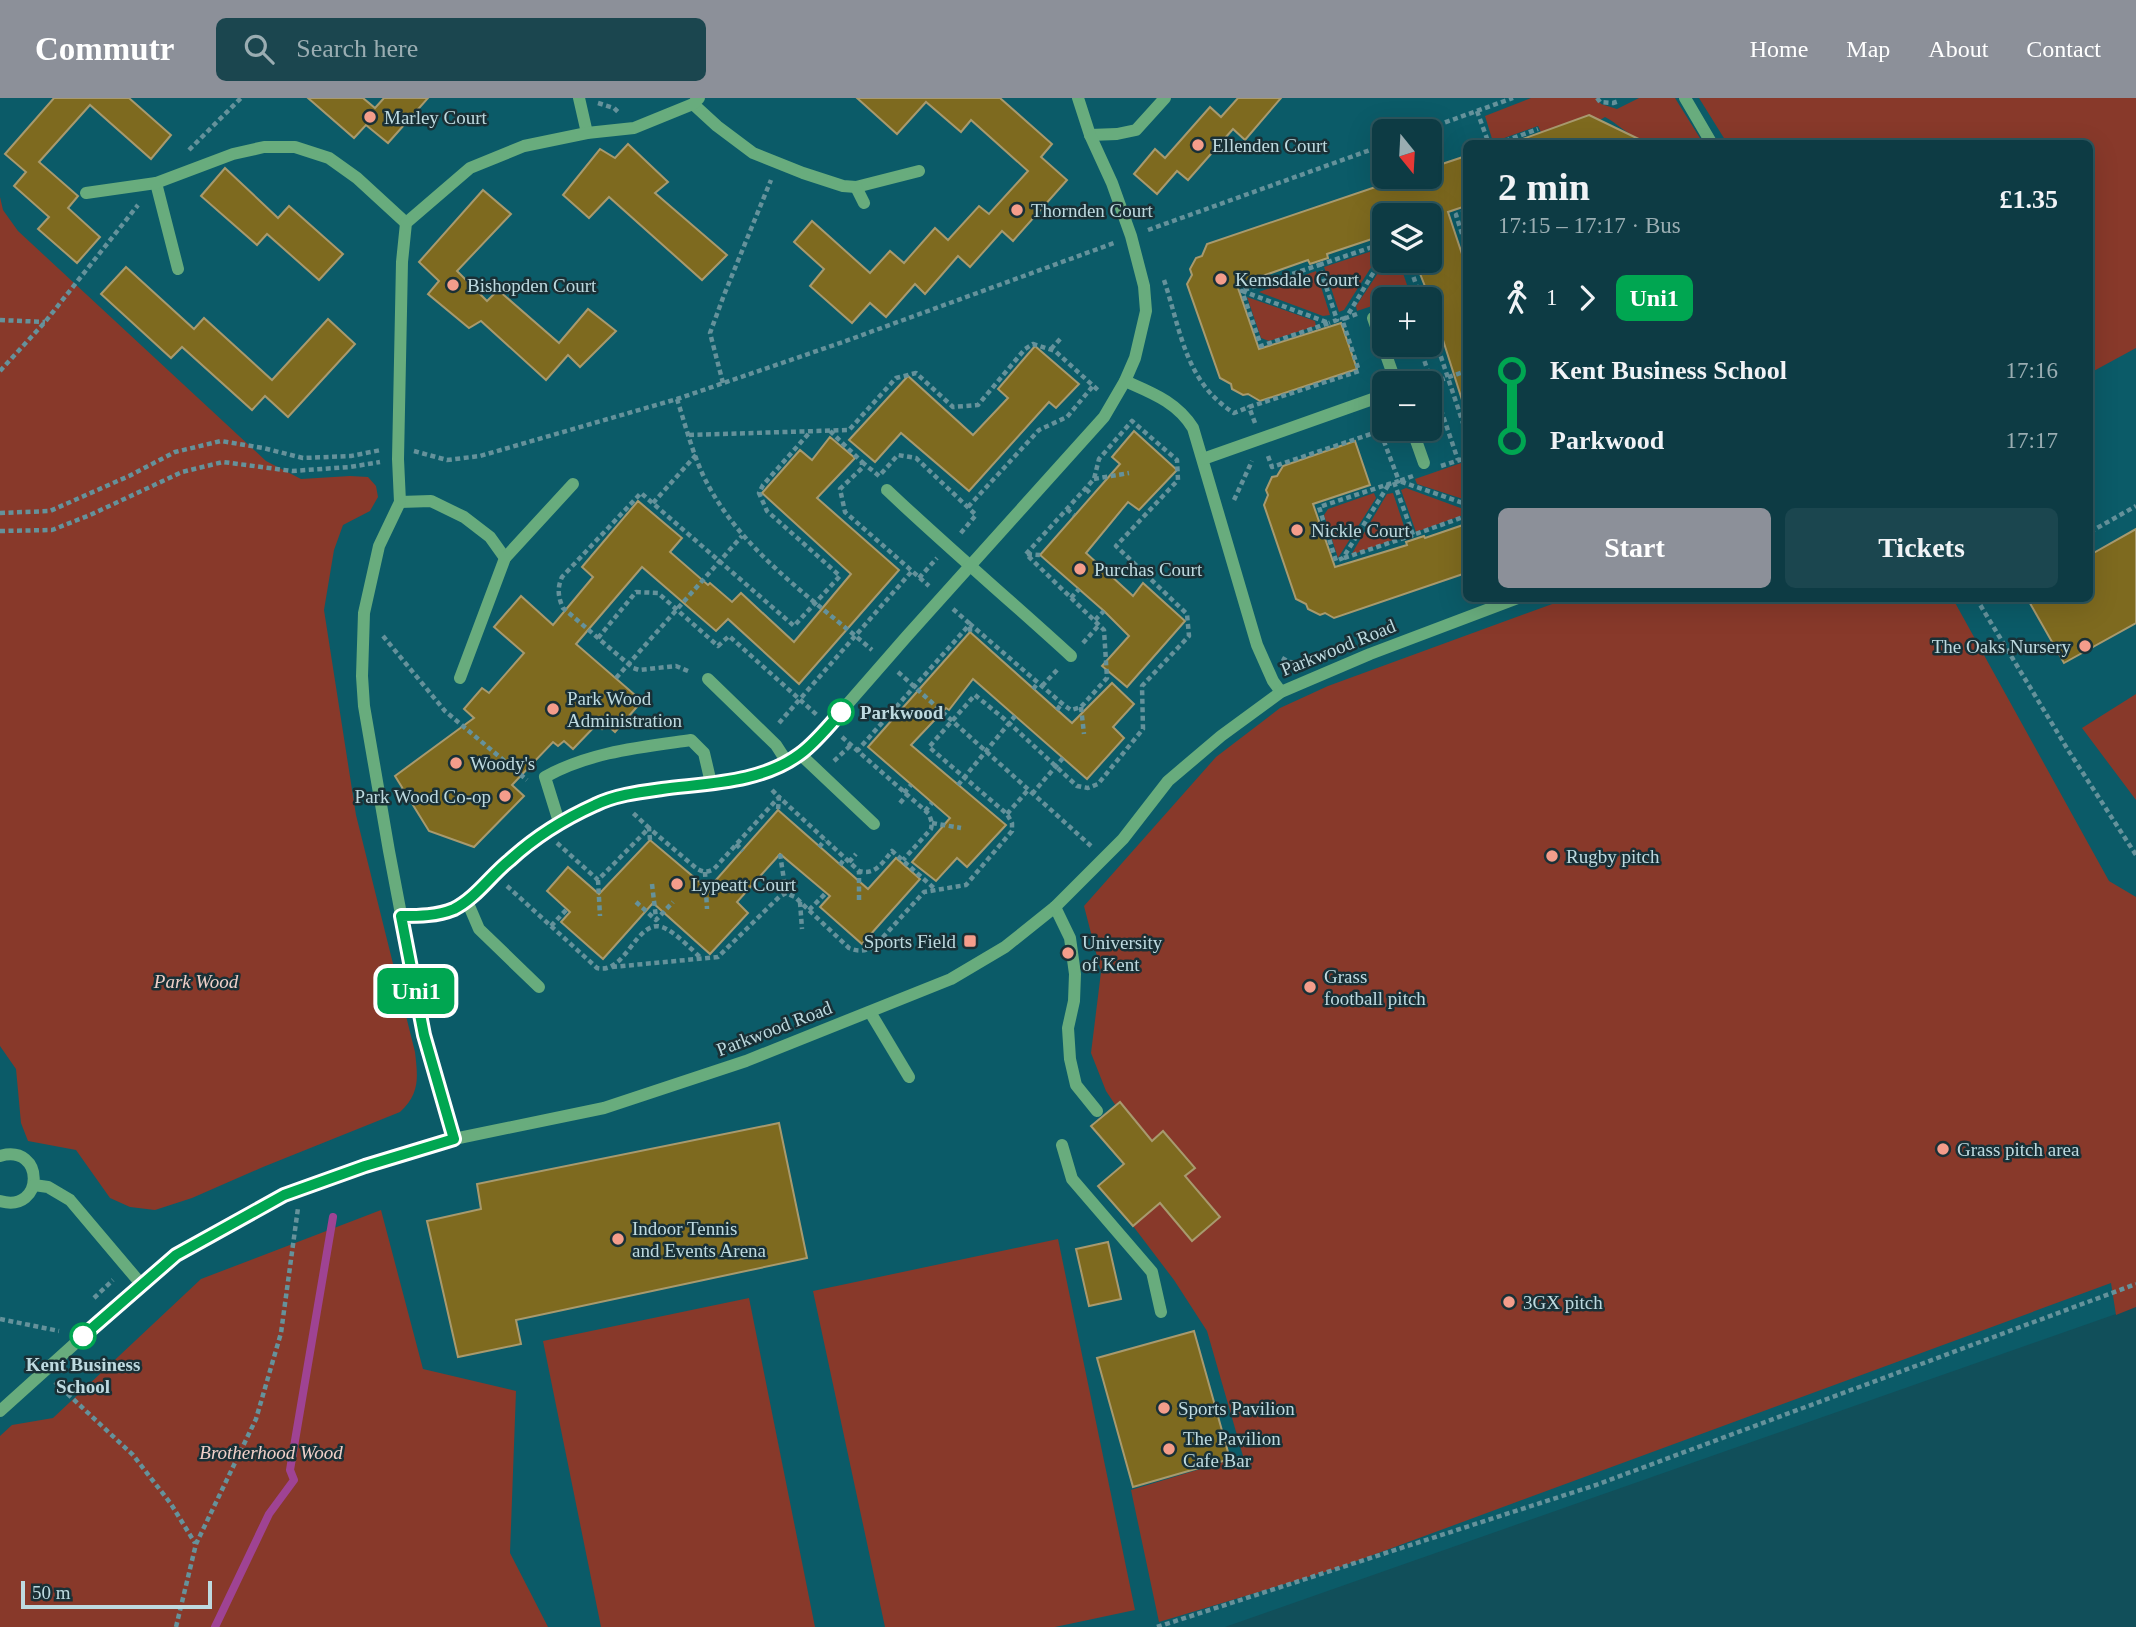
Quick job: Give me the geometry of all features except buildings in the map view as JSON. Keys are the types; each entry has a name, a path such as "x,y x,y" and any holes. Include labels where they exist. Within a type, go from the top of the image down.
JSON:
{"street":[{"path":"579,98 587,133"},
{"path":"401,916 428,916 452,910 467,901 511,859 555,825 598,803 626,795 736,780 773,770 800,754 829,726 1104,417 1135,358 1146,311 1144,286 1132,236 1090,135 1078,98"},
{"path":"1090,135 1136,130 1165,98"},
{"path":"1685,98 1710,140"},
{"path":"454,1139 424,1035 364,706 362,676 363,613 379,546 400,502 402,262 405,223 470,168 524,146 587,133 634,128 696,101 717,126 753,153 843,187 856,187 919,171"},
{"path":"86,193 156,183 233,154 264,147 295,147 329,158 357,178 405,223"},
{"path":"156,183 178,269"},
{"path":"856,187 864,203"},
{"path":"1125,381 1165,399 1185,416 1197,438 1257,645 1277,686"},
{"path":"1203,459 1372,398"},
{"path":"1416,441 1424,463"},
{"path":"460,678 505,558 573,484"},
{"path":"887,490 947,548 970,565 1070,656"},
{"path":"400,502 431,501 464,517 490,537 505,558"},
{"name":"Parkwood Road","path":"0,1411 176,1255 284,1195 365,1166 454,1139 604,1108 746,1061 951,979 1005,947 1055,907 1123,839 1168,781 1277,686 1507,602"},
{"path":"708,679 776,745 787,762"},
{"path":"555,825 545,777 566,765 612,753 691,740 704,753 712,783"},
{"path":"800,754 874,824"},
{"path":"467,901 479,929 539,987"},
{"path":"1055,907 1070,939 1075,974 1074,1001 1068,1028 1070,1059 1076,1084 1097,1111"},
{"path":"870,1012 909,1077"},
{"path":"1062,1145 1072,1179 1152,1272 1161,1312"},
{"path":"0,1156 10,1154 24,1158 33,1170 34,1185 25,1198 18,1202 0,1201"},
{"path":"34,1185 48,1187 71,1200 141,1284"}],"path":[{"path":"184,155 241,98"},
{"path":"1442,124 1513,98"},
{"path":"1597,98 1600,102 1619,101"},
{"path":"1477,111 1488,140"},
{"path":"1508,140 1538,129"},
{"path":"0,513 50,511 130,476 175,452 221,441 303,458 399,453 447,460 480,456 677,399 843,342 1372,149"},
{"path":"723,383 710,333 778,163"},
{"path":"0,372 45,322 156,183"},
{"path":"1463,212 1456,215 1463,237"},
{"path":"1242,291 1372,247"},
{"path":"1163,277 1196,375 1220,404 1234,413 1360,371 1342,319 1318,265"},
{"path":"1342,319 1372,273"},
{"path":"1242,291 1261,346 1358,313"},
{"path":"1242,291 1329,323"},
{"path":"0,320 45,322"},
{"path":"1051,349 1062,337"},
{"path":"689,435 849,430 896,378 916,373 953,407 978,404 1025,349 1033,344 1051,349 1111,404"},
{"path":"1441,357 1463,423"},
{"path":"1442,379 1463,372"},
{"path":"968,507 1039,430 1067,417 1093,386"},
{"path":"677,399 703,474 742,536 985,749 1105,859"},
{"path":"1249,407 1272,467 1380,431 1399,481 1319,508 1336,561 1463,517"},
{"path":"1442,413 1458,460"},
{"path":"780,854 786,893 800,902 849,948 861,951 874,947 924,892 966,886 1009,837 1012,823 1006,814 929,747 975,695 1077,786 1088,788 1098,784 1143,729 1142,686 1189,636 1187,614 1116,547 1178,480 1177,460 1132,421 1099,459 1094,480 1026,554"},
{"path":"830,430 862,462 862,468 840,489 845,512 1062,703 1071,710 1081,707 1107,678 1104,630 1026,554"},
{"path":"688,671 676,666 639,670 628,664 563,608 558,598 562,577 641,493 794,626 840,576 767,511 759,493 810,432"},
{"path":"0,531 52,530 182,472 223,462 292,471 350,467 399,453"},
{"path":"1234,503 1253,458 1267,454"},
{"path":"653,503 696,455"},
{"path":"1094,480 1129,473"},
{"path":"1392,483 1413,535"},
{"path":"1343,558 1392,483"},
{"path":"1086,489 1092,495"},
{"path":"2093,530 2136,506"},
{"path":"1067,509 1074,515"},
{"path":"616,678 742,536"},
{"path":"1026,554 1040,555"},
{"path":"767,737 912,571"},
{"path":"1071,598 1079,589"},
{"path":"598,638 636,592 658,593 718,646 729,636 929,814 931,829 903,860"},
{"path":"1978,602 2068,750 2136,855"},
{"path":"1095,621 1104,611"},
{"path":"363,613 445,711 527,780"},
{"path":"970,624 970,632"},
{"path":"858,751 901,706 914,687 930,673 970,624"},
{"path":"1275,650 1289,662 1307,664 1277,686"},
{"path":"1033,689 1038,683"},
{"path":"1057,710 1062,703"},
{"path":"1081,707 1084,734"},
{"path":"958,785 985,749 1015,716"},
{"path":"1006,814 1063,758"},
{"path":"900,803 911,785"},
{"path":"626,795 630,810 696,868 705,872 717,865 779,797 859,871 865,873 878,868 892,851 936,890"},
{"path":"981,804 986,797"},
{"path":"925,811 932,803"},
{"path":"932,823 961,828"},
{"path":"555,825 556,842 598,880 600,916"},
{"path":"649,828 650,840"},
{"path":"598,880 649,828"},
{"path":"820,847 825,840"},
{"path":"736,844 743,851"},
{"path":"917,844 923,849"},
{"path":"840,865 856,854"},
{"path":"717,865 724,872"},
{"path":"690,874 696,868"},
{"path":"859,871 859,900"},
{"path":"705,872 707,909"},
{"path":"494,874 597,968 605,970 612,967 719,957 786,893"},
{"path":"652,884 657,923"},
{"path":"809,910 825,893"},
{"path":"636,902 657,923 701,958"},
{"path":"612,967 645,931 657,923 673,902"},
{"path":"800,902 802,929"},
{"path":"551,926 567,909"},
{"path":"176,1627 196,1544 256,1419 281,1333 301,1189"},
{"path":"85,1307 128,1269"},
{"path":"1157,1627 1595,1485 2136,1284"},
{"path":"0,1319 59,1331"},
{"path":"49,1340 68,1323"},
{"path":"44,1371 133,1455 171,1504 196,1544"}],"shaded area":[{"name":"University of Kent","path":"0,98 2136,98 2136,1307 1225,1627 0,1627"}],"green space":[{"path":"1531,98 1597,98 1601,104 1617,109 1639,98 1675,98 1701,140 1632,140 1630,134 1612,121 1605,117 1600,120 1589,115 1541,132 1538,126 1492,140 1485,116"},
{"path":"1699,98 2136,98 2136,348 2093,371 2093,140 1725,140"},
{"name":"Park Wood","path":"0,197 3,210 18,231 266,461 301,479 368,477 376,486 378,497 370,511 343,525 334,550 324,610 356,815 415,1052 417,1077 414,1092 400,1112 192,1198 155,1210 130,1207 110,1198 76,1150 28,1141 21,1123 16,1069 0,1046"},
{"path":"1372,251 1372,266 1344,310 1339,312 1324,267"},
{"path":"1316,271 1330,315 1323,316 1259,292"},
{"path":"1378,273 1403,273 1408,287 1372,287 1372,306 1357,311 1356,306"},
{"path":"1247,297 1315,321 1316,326 1269,341 1261,338"},
{"path":"1463,462 1463,499 1417,484 1415,479"},
{"path":"1406,488 1463,509 1463,515 1416,532 1401,490"},
{"path":"1374,493 1376,498 1338,558 1324,515 1328,509"},
{"path":"1393,493 1407,535 1351,555 1387,494"},
{"path":"1558,602 1955,602 2109,881 2136,897 2136,1307 2116,1315 2111,1283 1335,1569 1159,1622 1131,1490 1243,1456 1207,1331 1174,1280 1133,1226 1160,1203 1192,1241 1220,1217 1185,1176 1194,1168 1164,1131 1152,1141 1120,1103 1116,1106 1106,1091 1091,1053 1101,972 1084,906 1216,757 1280,708 1328,686"},
{"path":"2136,694 2136,800 2082,728"},
{"name":"Brotherhood Wood","path":"381,1210 423,1369 516,1391 510,1553 548,1627 0,1627 0,1436 12,1425 53,1418 201,1279"},
{"path":"1058,1239 1135,1610 1055,1627 885,1627 813,1291"},
{"path":"749,1298 815,1627 601,1627 543,1341"}],"waterway":[{"path":"215,1627 269,1514 294,1480 290,1470 333,1217"}],"bus line":[{"name":"Uni1","path":"83,1336 176,1255 284,1195 365,1166 454,1139 424,1035 401,916 428,916 452,910 467,901 511,859 559,822 598,803 633,793 736,780 773,770 800,754 841,712"}],"place":[{"name":"Marley Court","path":"370,117"},
{"name":"Ellenden Court","path":"1198,145"},
{"name":"Thornden Court","path":"1017,210"},
{"name":"Kemsdale Court","path":"1221,279"},
{"name":"Bishopden Court","path":"453,285"},
{"name":"Nickle Court","path":"1297,530"},
{"name":"Purchas Court","path":"1080,569"},
{"name":"The Oaks Nursery","path":"2085,646"},
{"name":"Park Wood Administration","path":"553,709"},
{"name":"Parkwood","path":"841,712"},
{"name":"Woody's","path":"456,763"},
{"name":"Park Wood Co-op","path":"505,796"},
{"name":"Rugby pitch","path":"1552,856"},
{"name":"Lypeatt Court","path":"677,884"},
{"name":"Sports Field","path":"970,941"},
{"name":"University of Kent","path":"1068,953"},
{"name":"Grass football pitch","path":"1310,987"},
{"name":"Grass pitch area","path":"1943,1149"},
{"name":"Indoor Tennis and Events Arena","path":"618,1239"},
{"name":"3GX pitch","path":"1509,1302"},
{"name":"Kent Business School","path":"83,1336"},
{"name":"Sports Pavilion","path":"1164,1408"},
{"name":"The Pavilion Cafe Bar","path":"1169,1449"}]}
